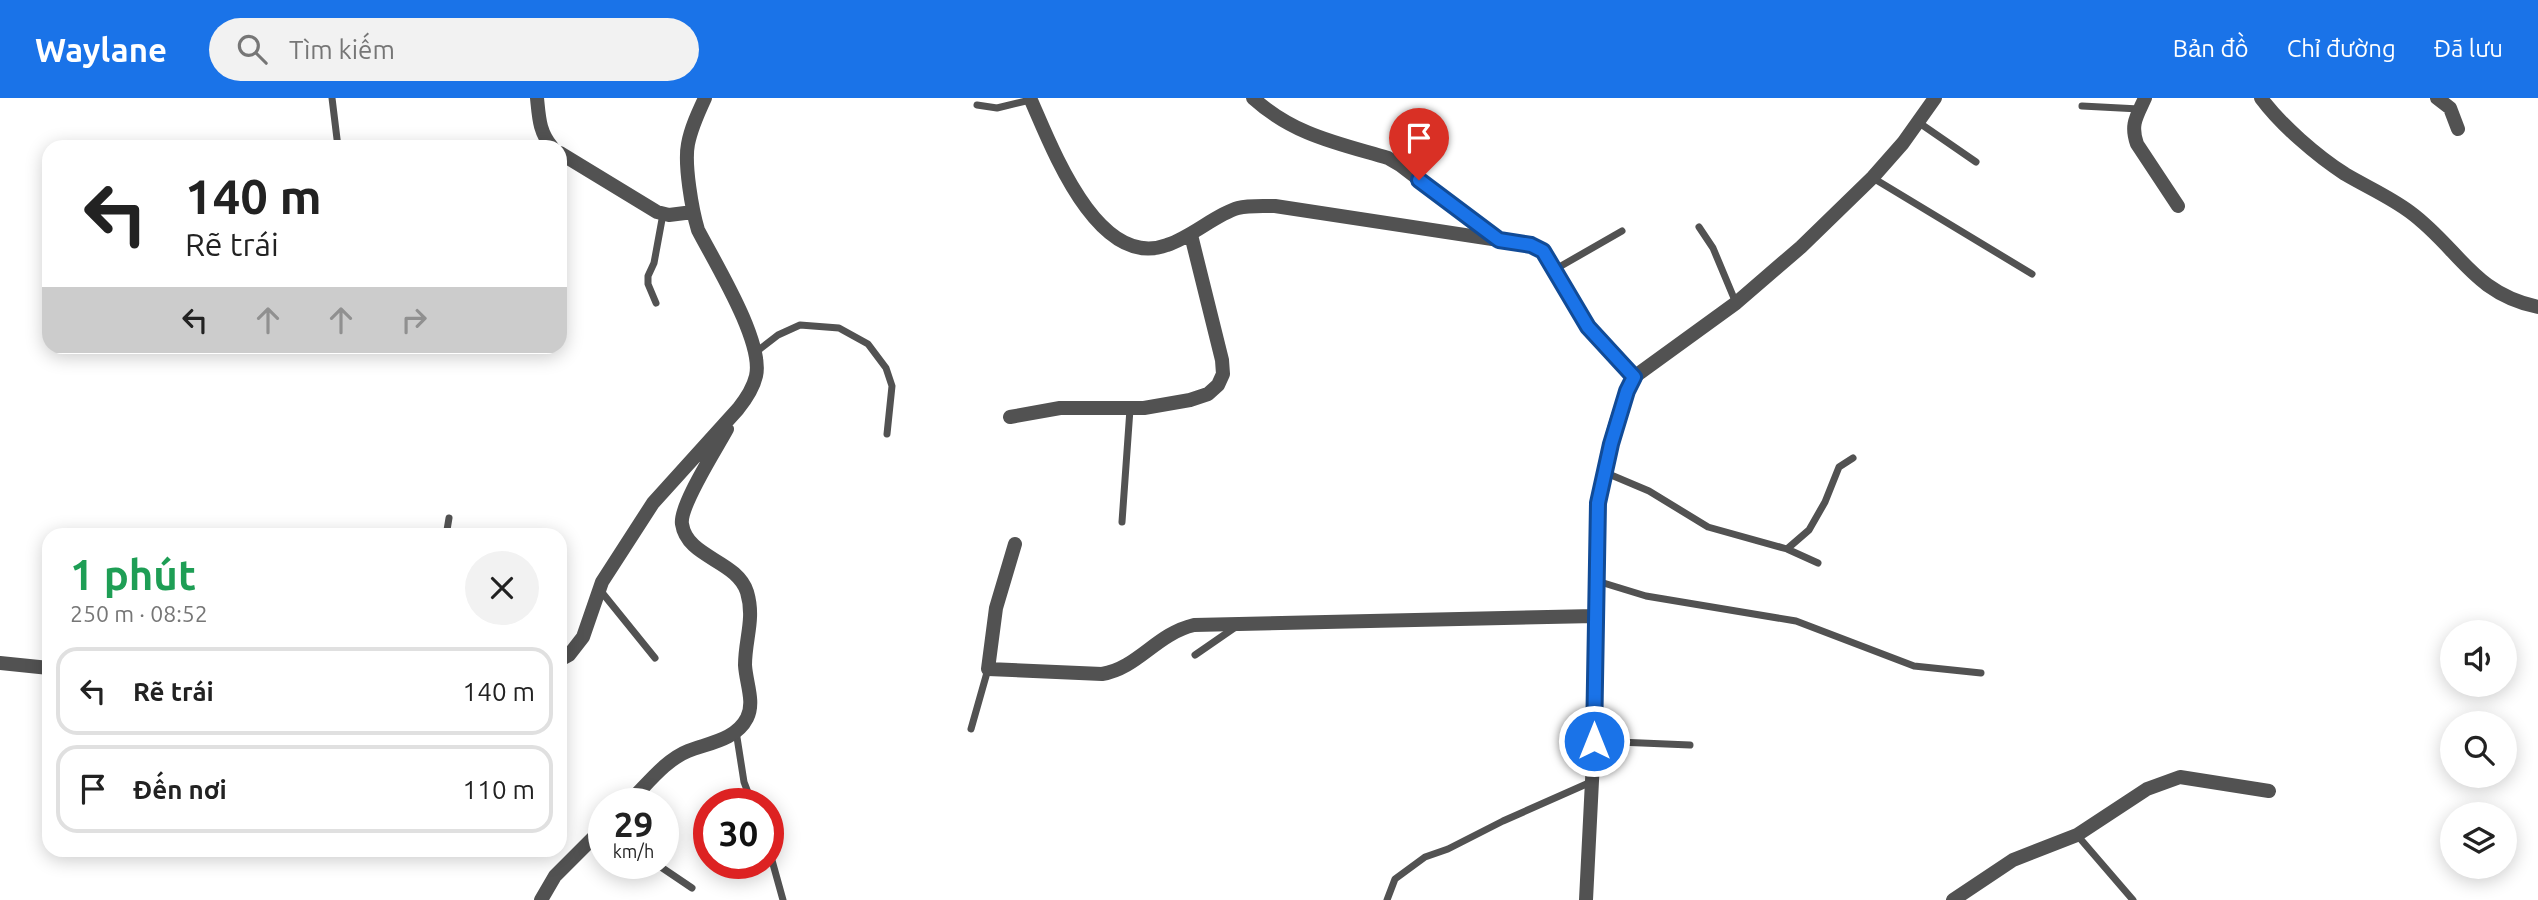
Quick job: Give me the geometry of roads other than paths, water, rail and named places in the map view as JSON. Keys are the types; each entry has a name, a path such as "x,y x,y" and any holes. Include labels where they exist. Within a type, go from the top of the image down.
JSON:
{"street":[{"path":"537,98 540,126 546,140"},
{"path":"567,656 583,637 599,589 653,503 738,409 749,395 757,374 756,352 750,332 698,230 693,212 687,148 691,130 705,98"},
{"path":"1253,98 1266,110 1303,132 1388,158 1499,240"},
{"path":"1586,900 1594,741 1598,503 1604,471 1627,391 1634,377 1736,303 1801,247 1872,177 1918,122 1934,98"},
{"path":"2261,98 2276,117 2329,162 2416,216 2483,282 2500,295 2538,307"},
{"path":"2437,98 2450,108 2458,129"},
{"path":"1031,99 1064,174 1074,190 1102,225 1120,240 1141,248 1164,247 1239,208 1275,206 1531,245 1543,251 1588,327 1634,377"},
{"path":"2143,104 2132,132 2178,206"},
{"path":"567,157 657,212 669,215 693,212"},
{"path":"1010,416 1060,408 1130,409 1179,402 1208,394 1218,386 1223,374 1222,360 1191,235"},
{"path":"644,788 685,752 736,731 747,719 751,704 745,668 751,618 746,590 734,574 692,545 681,522 685,507 738,409"},
{"path":"1016,544 996,608 988,669 1102,674 1116,671 1177,629 1194,625 1595,617"},
{"path":"0,663 42,667"},
{"path":"1953,900 2013,860 2077,835 2147,789 2180,777 2269,791"},
{"path":"541,900 555,876 588,843"}],"lane":[{"path":"332,98 337,140"},
{"path":"977,105 997,108 1031,99"},
{"path":"2082,106 2143,104"},
{"path":"1918,122 1976,162"},
{"path":"1872,177 2032,274"},
{"path":"656,303 648,285 648,276 654,263 663,214"},
{"path":"1699,227 1713,248 1736,303"},
{"path":"1554,270 1622,231"},
{"path":"756,352 778,335 800,325 839,328 868,344 886,368 892,386 887,434"},
{"path":"1122,522 1130,409"},
{"path":"1787,549 1810,530 1839,467 1853,458"},
{"path":"1604,471 1649,491 1708,527 1787,549 1818,564"},
{"path":"447,528 449,518"},
{"path":"1596,581 1646,596 1796,621 1914,666 1981,673"},
{"path":"599,589 655,658"},
{"path":"1195,655 1240,624"},
{"path":"971,729 988,669"},
{"path":"736,731 746,788"},
{"path":"1594,741 1690,745"},
{"path":"1387,900 1395,879 1425,857 1448,849 1503,821 1592,782"},
{"path":"2077,835 2133,900"},
{"path":"679,879 692,888"},
{"path":"777,879 783,900"}]}
